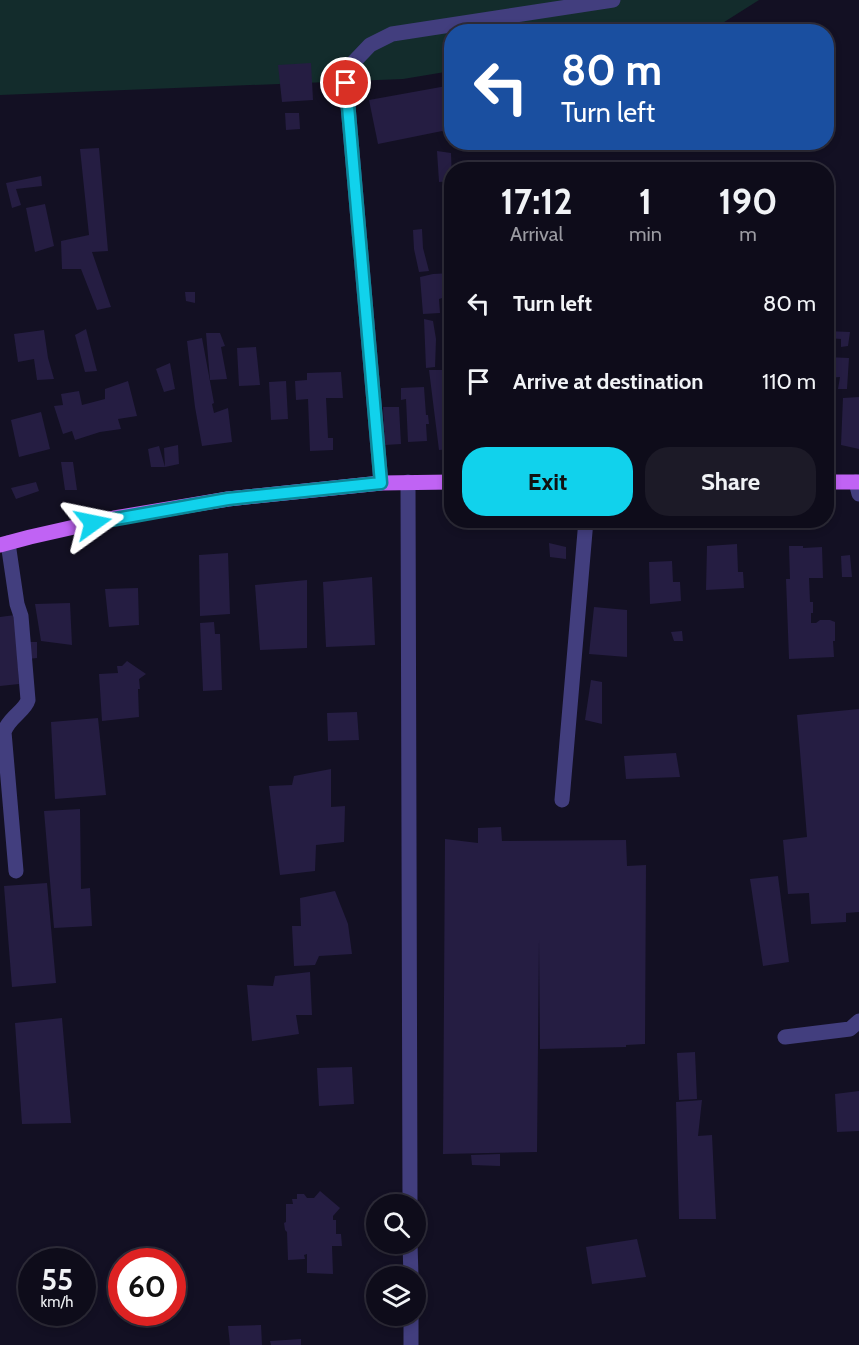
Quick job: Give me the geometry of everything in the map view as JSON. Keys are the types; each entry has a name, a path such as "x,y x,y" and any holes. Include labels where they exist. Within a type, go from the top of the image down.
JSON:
{"main road":[{"path":"4,544 114,518 228,499 381,483 444,482"},
{"path":"834,483 858,486"}],"street":[{"path":"457,24 613,0"},
{"path":"381,483 346,83 351,64 370,45 392,34 444,26"},
{"path":"408,482 410,1194"},
{"path":"562,800 585,528"},
{"path":"4,544 21,616 28,700 26,707 13,717 4,732 16,871"},
{"path":"785,1037 850,1029 859,1021"},
{"path":"411,1326 411,1345"}],"green space":[{"path":"0,0 759,0 721,24 444,24 444,72 403,79 0,95"}],"building":[{"path":"311,63 313,100 282,102 278,65"},
{"path":"444,86 444,131 378,144 369,100"},
{"path":"285,113 299,113 300,129 286,130"},
{"path":"99,148 108,251 92,252 111,307 97,310 81,269 62,269 61,241 89,235 80,149"},
{"path":"437,151 451,153 451,162 444,162 444,182 439,182"},
{"path":"41,176 42,186 16,189 21,205 12,208 6,183"},
{"path":"45,204 54,246 35,252 26,208"},
{"path":"422,229 423,248 429,271 419,272 413,230"},
{"path":"444,273 444,297 439,299 440,313 423,314 420,277"},
{"path":"185,292 195,292 195,303 186,301"},
{"path":"424,319 433,321 436,339 435,367 426,368"},
{"path":"86,329 97,371 85,372 75,335"},
{"path":"44,330 54,379 37,380 34,359 18,362 14,334"},
{"path":"834,331 850,332 848,346 841,347 841,339 834,338"},
{"path":"206,333 220,333 225,346 221,347 227,379 210,380"},
{"path":"202,338 214,413 228,408 232,442 202,446 187,341"},
{"path":"256,347 260,385 239,386 237,348"},
{"path":"834,357 849,358 847,389 838,389 840,377 834,377"},
{"path":"170,363 175,389 164,392 156,369"},
{"path":"429,370 443,370 444,450 439,450"},
{"path":"341,372 343,398 326,398 328,438 333,438 333,450 310,451 308,399 296,400 295,381 307,380 307,373"},
{"path":"128,381 137,416 118,419 121,429 100,432 75,440 72,431 63,434 54,406 63,405 61,394 79,391 82,405 105,399 105,389"},
{"path":"286,381 288,419 271,420 269,382"},
{"path":"424,387 429,424 426,424 427,441 408,442 406,399 401,400 401,388"},
{"path":"859,397 859,449 841,445 843,398"},
{"path":"383,407 399,407 401,444 385,445"},
{"path":"41,412 50,449 19,457 11,420"},
{"path":"178,445 179,464 165,467 164,448"},
{"path":"159,446 165,467 151,467 148,449"},
{"path":"61,462 73,462 77,490 65,490"},
{"path":"36,482 39,491 16,499 11,488"},
{"path":"549,543 566,547 566,559 550,557"},
{"path":"737,544 738,572 743,572 744,588 706,590 707,546"},
{"path":"789,546 822,547 823,578 809,578 810,602 813,602 811,623 820,620 835,622 834,657 789,659 786,579 790,579"},
{"path":"228,553 230,614 200,616 199,555"},
{"path":"850,555 852,577 842,577 841,556"},
{"path":"672,561 673,582 680,582 681,601 650,604 649,562"},
{"path":"372,577 375,645 326,647 323,582"},
{"path":"307,580 307,648 260,650 255,585"},
{"path":"138,588 139,625 109,627 105,589"},
{"path":"70,603 72,645 41,641 35,604"},
{"path":"594,607 627,610 627,657 589,654"},
{"path":"15,615 19,684 0,686 0,617"},
{"path":"214,622 215,634 220,634 222,690 203,691 200,623"},
{"path":"682,631 683,641 674,641 671,632"},
{"path":"25,642 37,642 37,658 28,659"},
{"path":"127,661 146,674 139,679 139,717 102,721 99,674 118,673 117,666 122,666"},
{"path":"591,680 602,682 602,724 585,720"},
{"path":"859,709 859,912 846,913 846,922 811,924 809,893 788,894 783,840 807,837 797,715"},
{"path":"357,712 359,740 328,741 327,713"},
{"path":"98,718 106,795 55,799 51,722"},
{"path":"676,753 680,777 626,779 624,756"},
{"path":"331,769 331,807 345,806 344,842 316,845 315,871 280,875 269,786 292,785 294,776"},
{"path":"80,809 81,889 90,888 92,926 54,928 44,811"},
{"path":"501,827 502,841 626,840 627,866 646,865 645,1044 626,1045 626,1047 540,1049 539,940 537,1152 443,1154 445,839 478,843 478,828"},
{"path":"778,876 789,962 763,966 750,879"},
{"path":"47,883 56,983 12,987 4,886"},
{"path":"335,891 348,924 352,954 319,956 315,965 294,966 292,926 301,926 300,898"},
{"path":"310,972 312,1015 296,1015 299,1034 252,1041 247,985 273,986 275,976"},
{"path":"62,1018 71,1123 22,1124 15,1023"},
{"path":"695,1052 697,1099 679,1100 677,1053"},
{"path":"352,1067 354,1104 319,1106 317,1068"},
{"path":"859,1091 859,1131 837,1132 835,1094"},
{"path":"702,1100 698,1136 712,1135 716,1219 679,1219 676,1102"},
{"path":"500,1154 500,1166 472,1165 471,1155"},
{"path":"320,1191 340,1208 333,1216 333,1220 336,1220 336,1234 341,1234 342,1246 332,1246 333,1274 307,1273 307,1254 304,1255 305,1259 288,1260 287,1232 284,1223 286,1222 286,1204 293,1204 292,1199 297,1199 297,1194 314,1198"},
{"path":"637,1239 646,1277 592,1284 586,1247"},
{"path":"261,1325 262,1345 230,1345 228,1326"},
{"path":"301,1339 301,1345 271,1345 270,1341"}],"route":[{"path":"93,523 228,499 381,483 346,83"}]}
